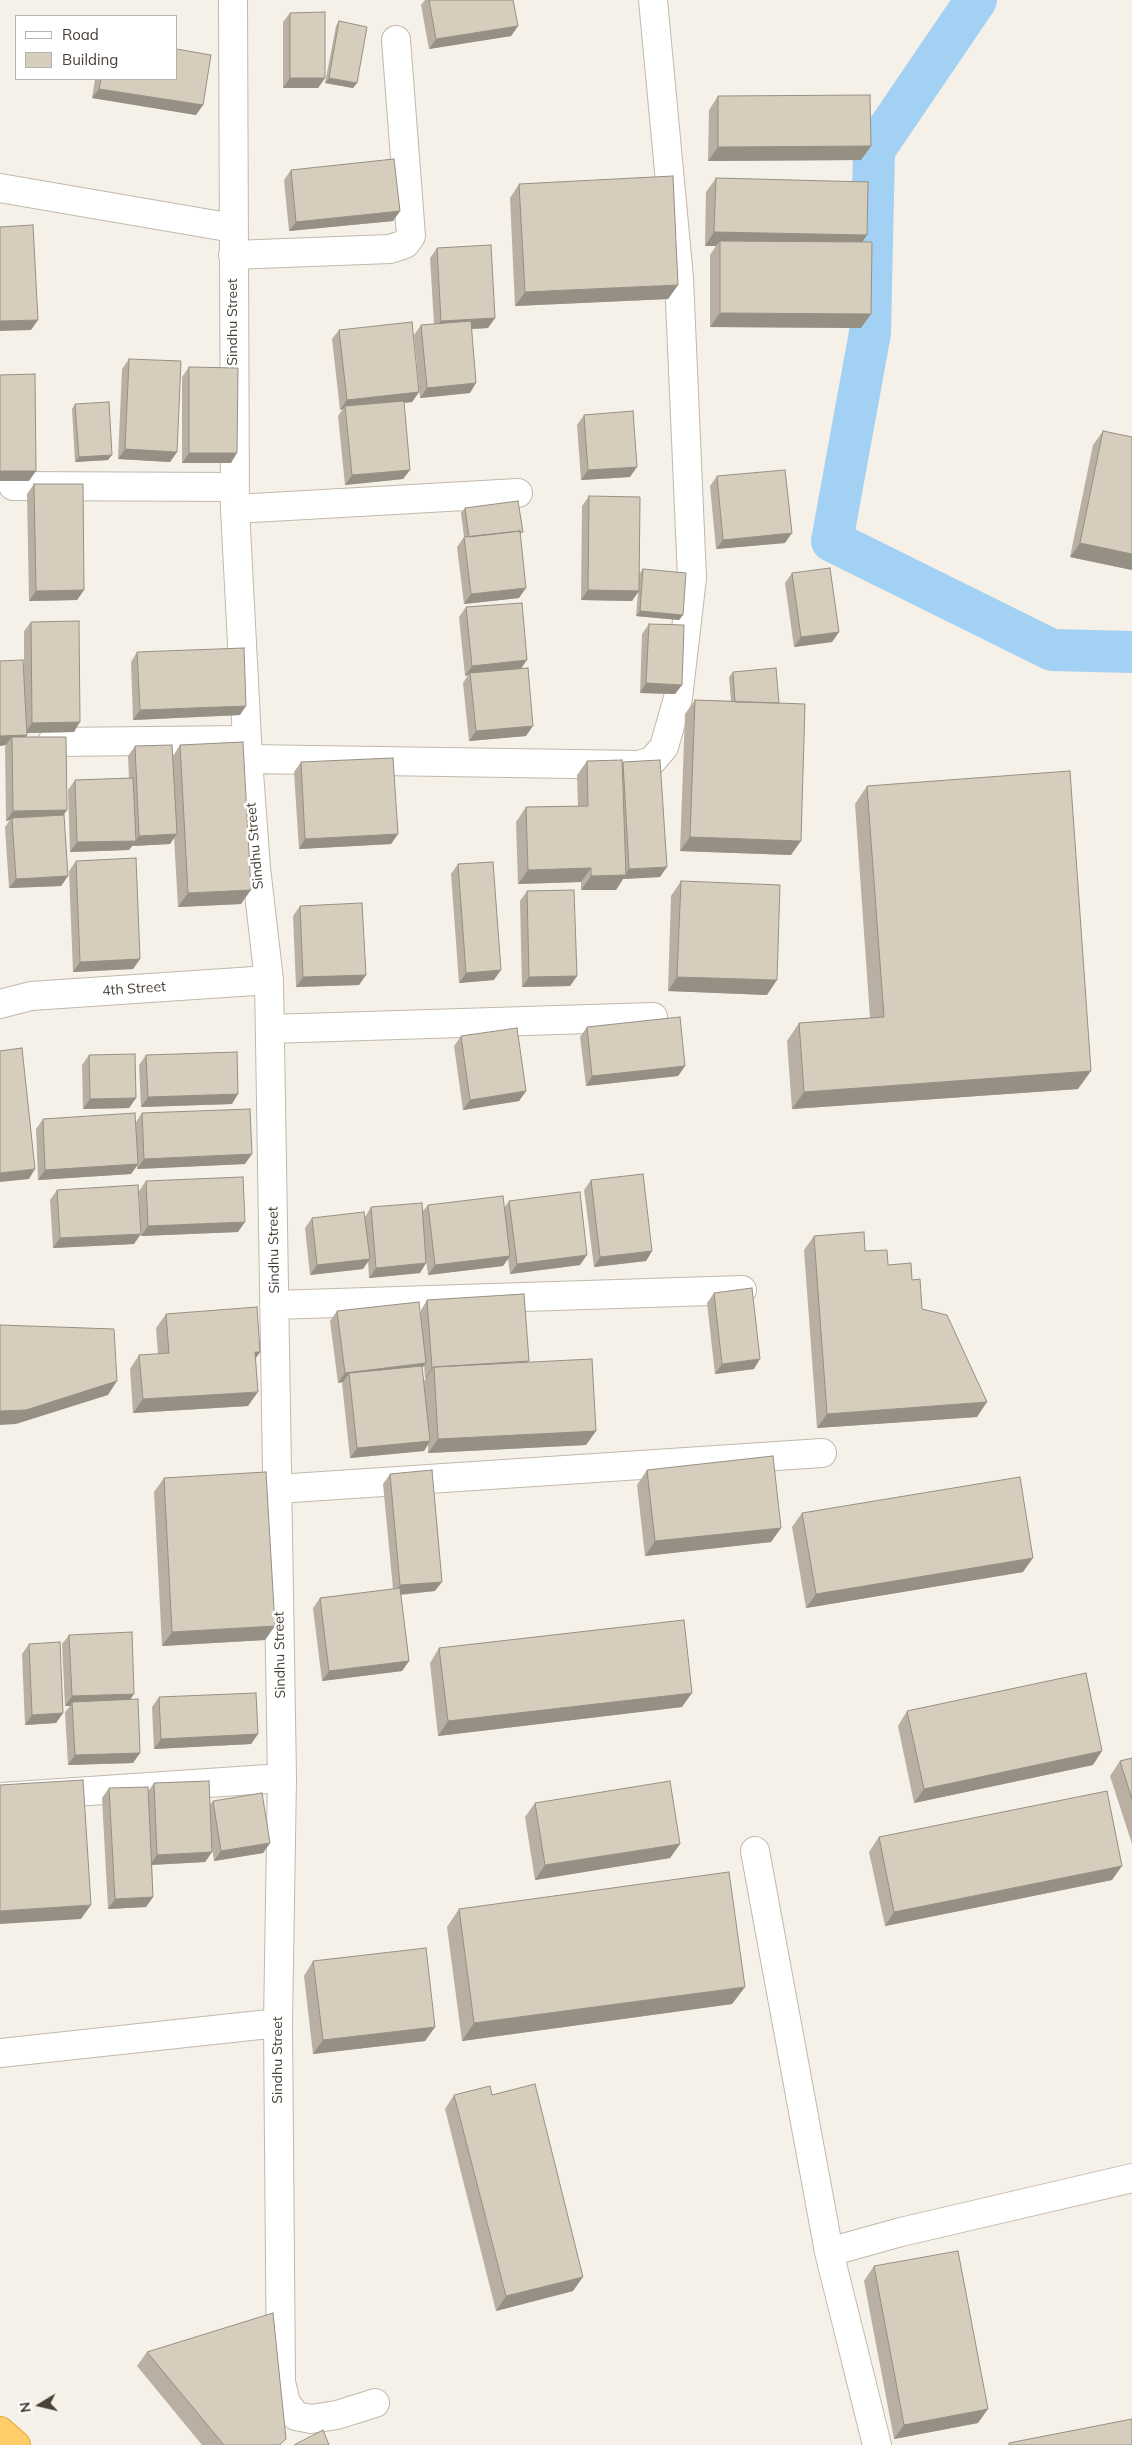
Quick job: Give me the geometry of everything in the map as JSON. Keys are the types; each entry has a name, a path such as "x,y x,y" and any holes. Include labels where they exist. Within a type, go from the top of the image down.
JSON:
{"highway":[{"path":"0,2431 16,2445"}],"street":[{"name":"Sindhu Street","path":"233,0 235,498 247,749 256,868 269,980 270,1029 282,1778 278,2023 281,2382 286,2403 296,2416 311,2420 337,2415 375,2403"},
{"path":"52,742 639,765 652,761 664,747 678,698 692,578 679,278 653,0"},
{"path":"233,255 390,249 405,244 411,236 396,40"},
{"path":"0,188 233,228"},
{"path":"13,486 235,498 518,493"},
{"name":"4th Street","path":"0,1004 31,996 269,980"},
{"path":"270,1029 653,1017"},
{"path":"274,1305 742,1290"},
{"path":"277,1489 822,1452"},
{"path":"0,1797 282,1778"},
{"path":"755,1852 830,2252 877,2445"},
{"path":"0,2053 278,2023"},
{"path":"830,2252 900,2232 1132,2178"}],"building":[{"path":"429,0 513,0 518,26 436,39"},
{"path":"325,12 325,78 290,78 290,13"},
{"path":"339,21 367,27 357,83 329,78"},
{"path":"178,49 211,55 203,105 99,89 101,80 178,80"},
{"path":"870,95 871,146 718,147 718,96"},
{"path":"394,159 400,211 296,222 291,170"},
{"path":"673,176 678,285 525,292 519,184"},
{"path":"716,178 868,182 867,235 714,232"},
{"path":"33,225 38,320 0,321 0,227"},
{"path":"720,241 872,242 871,314 720,313"},
{"path":"491,245 495,318 441,321 437,248"},
{"path":"471,321 476,383 427,388 421,325"},
{"path":"412,322 419,392 347,400 339,330"},
{"path":"129,359 181,361 177,452 125,449"},
{"path":"189,367 238,368 237,453 189,453"},
{"path":"35,374 36,471 0,471 0,375"},
{"path":"404,401 410,470 352,475 345,406"},
{"path":"109,402 112,455 79,457 75,404"},
{"path":"633,411 637,467 588,470 584,415"},
{"path":"1103,431 1132,437 1132,554 1080,543"},
{"path":"785,470 792,533 723,540 717,476"},
{"path":"34,484 83,484 84,590 36,591"},
{"path":"589,496 640,497 639,591 588,590"},
{"path":"518,501 523,532 469,537 465,508"},
{"path":"520,531 526,588 471,594 464,537"},
{"path":"830,568 839,632 801,637 792,573"},
{"path":"643,569 686,573 683,615 640,611"},
{"path":"522,603 527,660 472,666 466,607"},
{"path":"79,621 80,722 32,723 31,622"},
{"path":"649,624 684,625 682,685 646,683"},
{"path":"244,648 246,706 140,710 137,652"},
{"path":"23,660 27,735 0,736 0,661"},
{"path":"528,668 533,726 476,731 470,673"},
{"path":"776,668 779,703 735,702 733,672"},
{"path":"695,700 805,704 801,841 690,837"},
{"path":"12,737 66,737 67,810 13,811"},
{"path":"243,742 251,890 188,893 180,745"},
{"path":"172,745 177,834 139,836 135,746"},
{"path":"393,758 398,834 305,839 301,762"},
{"path":"622,760 626,875 591,876 591,868 528,870 526,807 588,806 587,761"},
{"path":"660,760 667,867 629,869 623,762"},
{"path":"1070,771 1091,1071 804,1092 799,1023 884,1017 867,786"},
{"path":"133,778 136,841 77,842 75,780"},
{"path":"64,815 68,876 16,879 12,818"},
{"path":"136,858 140,959 80,962 76,861"},
{"path":"493,862 501,970 466,973 458,864"},
{"path":"681,881 780,885 777,980 677,977"},
{"path":"574,890 577,976 529,977 527,891"},
{"path":"362,903 366,975 303,977 300,906"},
{"path":"680,1017 685,1066 592,1076 587,1027"},
{"path":"517,1028 526,1091 470,1100 461,1036"},
{"path":"22,1048 35,1169 0,1173 0,1051"},
{"path":"237,1052 238,1094 148,1097 146,1055"},
{"path":"135,1054 136,1098 90,1099 89,1055"},
{"path":"250,1109 252,1154 144,1159 142,1113"},
{"path":"135,1113 138,1164 45,1170 43,1119"},
{"path":"643,1174 652,1251 600,1257 591,1180"},
{"path":"243,1177 245,1222 148,1226 146,1181"},
{"path":"138,1185 141,1234 60,1238 57,1190"},
{"path":"580,1192 587,1255 517,1264 509,1201"},
{"path":"503,1196 510,1256 435,1265 428,1205"},
{"path":"422,1203 426,1263 376,1268 371,1207"},
{"path":"364,1212 370,1259 317,1265 312,1218"},
{"path":"864,1232 865,1251 887,1250 888,1265 911,1263 912,1280 920,1279 922,1309 947,1315 987,1402 827,1414 814,1236"},
{"path":"752,1288 760,1359 722,1364 714,1293"},
{"path":"524,1294 529,1361 432,1368 427,1300"},
{"path":"419,1302 426,1363 345,1373 337,1311"},
{"path":"257,1307 260,1352 255,1352 258,1392 143,1399 139,1355 169,1353 166,1314"},
{"path":"0,1325 114,1329 117,1381 26,1410 0,1411"},
{"path":"592,1359 596,1431 438,1439 434,1367"},
{"path":"422,1366 430,1441 357,1448 349,1373"},
{"path":"773,1456 781,1528 655,1541 647,1470"},
{"path":"432,1470 442,1582 400,1585 390,1474"},
{"path":"266,1472 275,1626 172,1632 164,1478"},
{"path":"1020,1477 1033,1558 816,1594 802,1513"},
{"path":"400,1588 409,1661 329,1671 320,1598"},
{"path":"684,1620 692,1693 448,1721 439,1648"},
{"path":"132,1632 134,1694 72,1696 69,1635"},
{"path":"60,1642 63,1713 32,1715 29,1644"},
{"path":"1086,1673 1102,1751 924,1789 907,1711"},
{"path":"256,1693 258,1734 161,1739 159,1697"},
{"path":"138,1699 140,1753 75,1755 72,1702"},
{"path":"1132,1758 1132,1799 1120,1761"},
{"path":"83,1780 91,1905 0,1911 0,1785"},
{"path":"209,1781 212,1852 157,1855 154,1783"},
{"path":"670,1781 680,1844 545,1865 535,1803"},
{"path":"148,1787 153,1897 115,1899 109,1788"},
{"path":"1107,1791 1122,1866 894,1912 879,1837"},
{"path":"262,1793 270,1843 221,1851 213,1801"},
{"path":"729,1872 745,1987 474,2023 459,1909"},
{"path":"426,1948 435,2027 323,2040 313,1961"},
{"path":"535,2084 583,2277 506,2296 454,2095 490,2086 492,2095"},
{"path":"958,2251 988,2409 904,2425 874,2266"},
{"path":"273,2313 286,2439 279,2445 224,2445 147,2352"},
{"path":"1132,2419 1132,2445 1009,2445 1009,2443"},
{"path":"323,2430 329,2445 294,2445"}],"waterway":[{"path":"976,0 874,150 870,333 832,541 1052,650 1132,652"}]}
